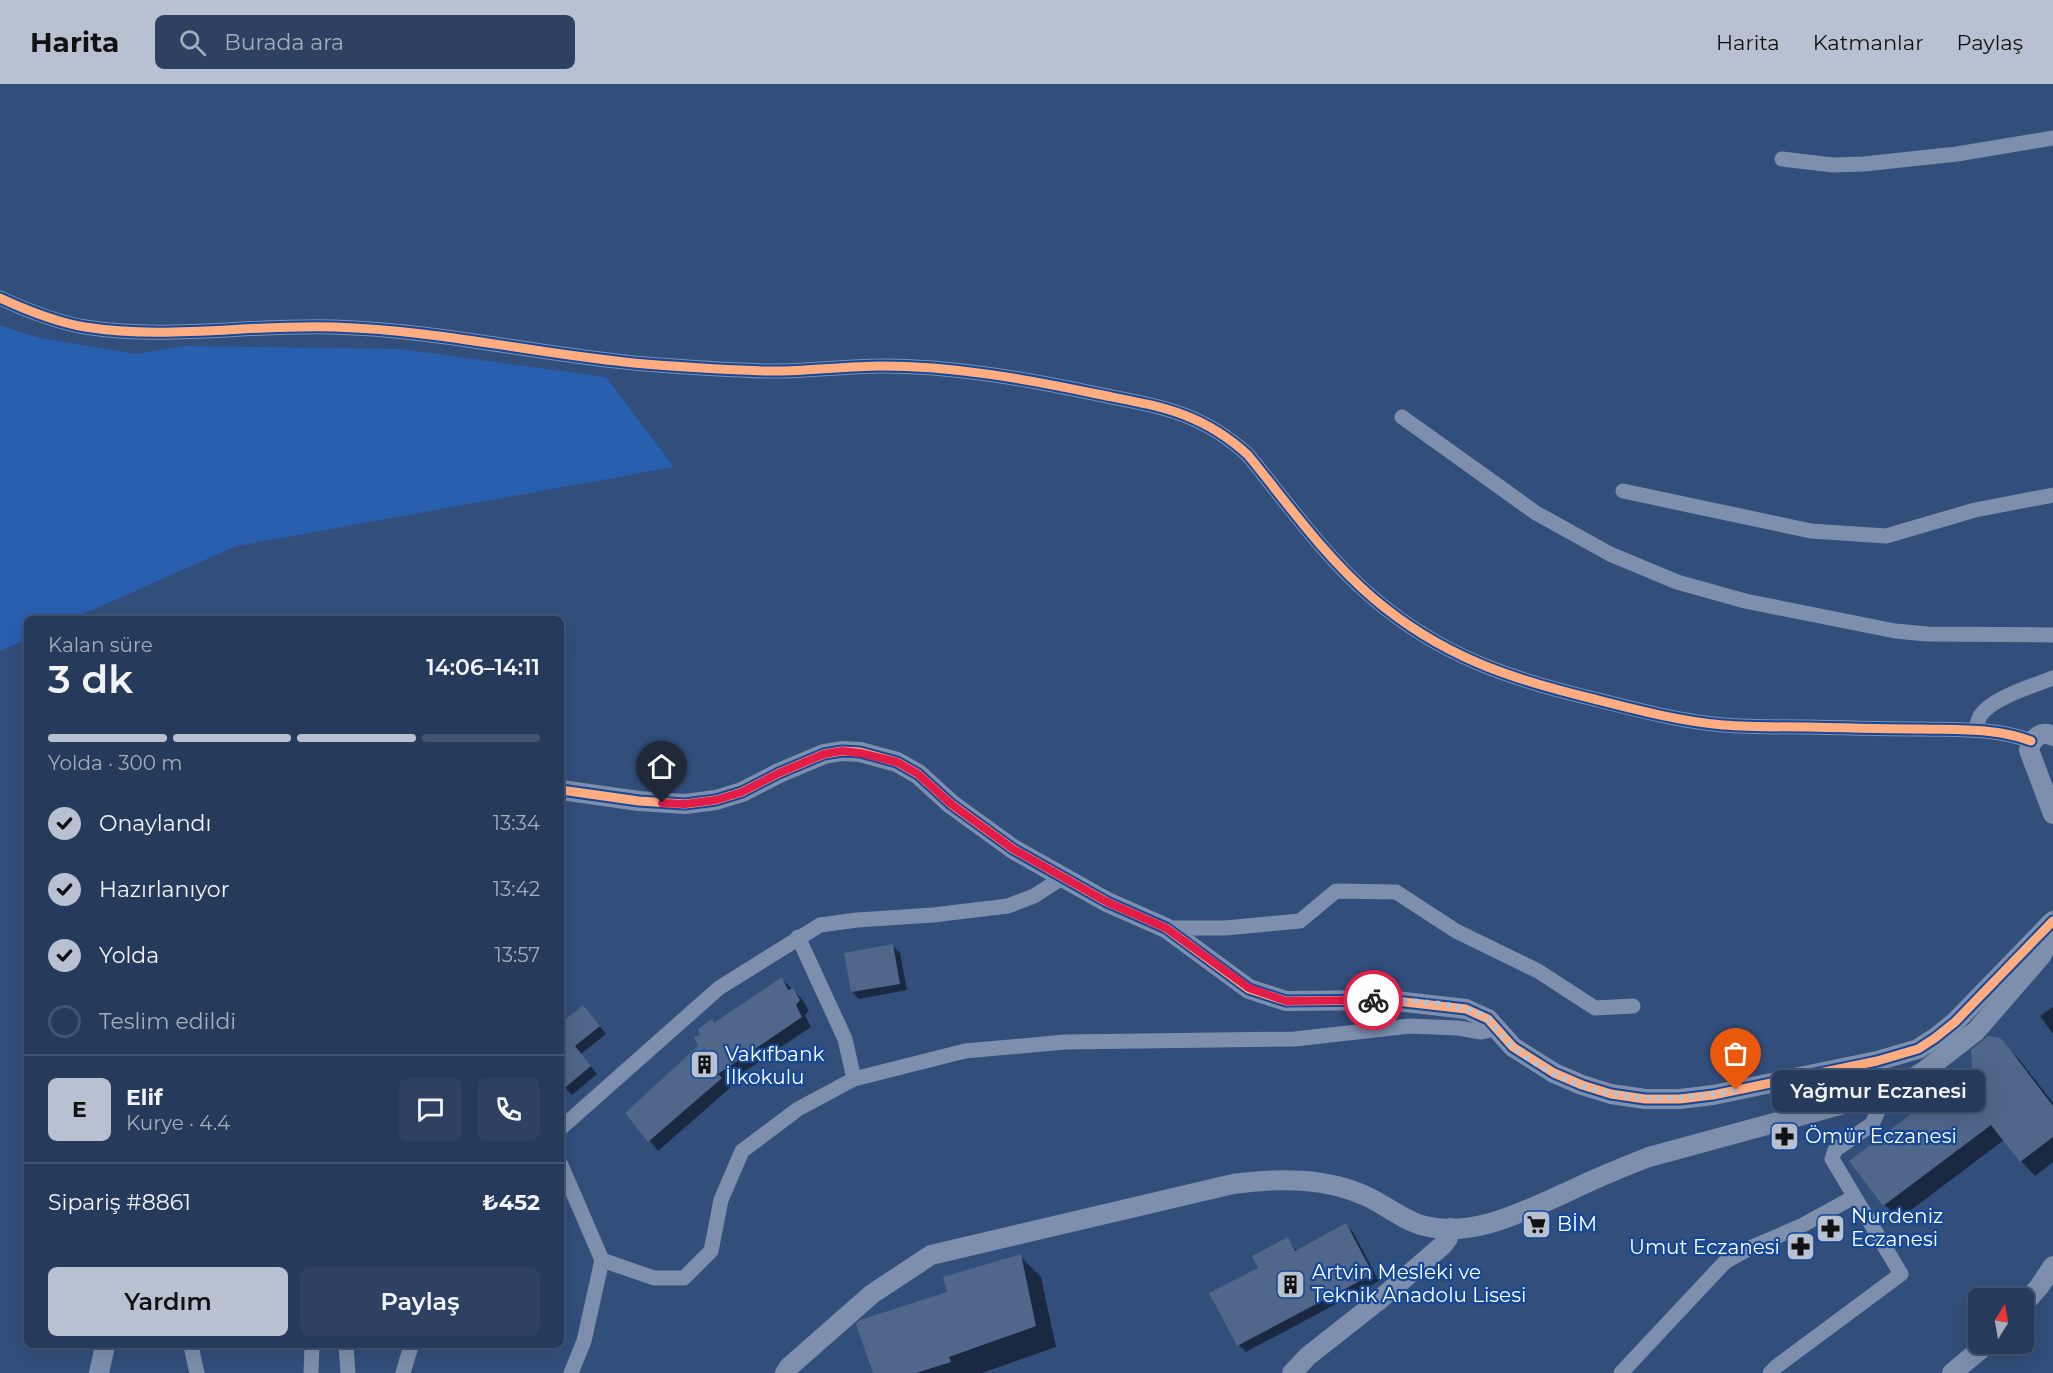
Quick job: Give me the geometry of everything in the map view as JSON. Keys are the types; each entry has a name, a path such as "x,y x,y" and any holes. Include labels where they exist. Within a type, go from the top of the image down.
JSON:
{"street":[{"path":"1782,159 1833,165 1864,164 1957,154 2053,138"},
{"path":"0,298 55,319 84,327 167,331 268,327 352,327 446,335 592,359 647,364 768,371 881,366 959,370 1052,384 1152,405 1195,418 1234,442 1248,455 1329,555 1374,599 1400,619 1436,643 1466,659 1509,676 1546,688 1661,715 1724,725 1976,730 2031,741"},
{"path":"1402,417 1536,513 1610,554 1677,582 1744,601 1895,631 1927,634 2053,635"},
{"path":"1623,491 1811,531 1886,536 1975,510 2053,495"},
{"path":"1976,730 1980,717 1987,708 1998,701 2053,678"},
{"path":"2053,736 2039,734 2031,741 2029,750 2053,814"},
{"path":"564,790 639,801 685,804 716,800 742,792 824,754 842,751 897,762 918,774 951,804 996,836 1062,878 1107,902 1166,928 1249,988 1269,997 1286,1001 1387,1000 1453,1006 1478,1013 1488,1019 1513,1047 1554,1073 1611,1094 1645,1099 1680,1100 1713,1095 1877,1062 1918,1049 1962,1015 2053,921"},
{"path":"564,1125 719,988 820,925 1008,906 1034,896 1062,878"},
{"path":"1166,928 1225,928 1300,921 1336,891 1396,892 1456,931 1538,971 1595,1008 1633,1006"},
{"path":"785,1373 872,1294 932,1255 1233,1184 1290,1180 1337,1186 1370,1198 1424,1226 1451,1228 1490,1223 1649,1157 1888,1090 1923,1072 1976,1031 2041,956 2053,933"},
{"path":"798,937 845,1039 854,1079"},
{"path":"602,1260 654,1278 684,1278 711,1251 721,1200 742,1151 798,1109 854,1079 965,1051 1065,1042 1295,1039 1410,1026 1458,1028 1481,1032 1496,1029"},
{"path":"1770,1373 1901,1274 1834,1164 1832,1154 1872,1124 1888,1090"},
{"path":"564,1171 602,1260 584,1341 571,1373"},
{"path":"1621,1373 1725,1262 1854,1197"},
{"path":"1292,1373 1308,1356 1443,1245 1451,1228"},
{"path":"2034,1293 2053,1266"},
{"path":"99,1373 105,1348"},
{"path":"191,1348 197,1373"},
{"path":"311,1373 312,1348"},
{"path":"346,1348 348,1373"},
{"path":"403,1373 410,1348"},
{"path":"1952,1373 1975,1354"}],"shaded area":[{"path":"0,325 36,337 136,354 185,346 400,349 606,377 674,467 236,546 79,616 24,616 24,640 0,651"}],"building":[{"path":"893,944 900,984 851,992 844,953"},
{"name":"Vakıfbank İlkokulu","path":"782,977 788,990 793,988 800,1000 796,1005 802,1017 718,1074 722,1078 648,1142 625,1113 698,1046 694,1037 700,1035 698,1029 712,1019 714,1023"},
{"path":"583,1005 600,1026 575,1046 591,1066 564,1088 564,1021"},
{"path":"1988,1036 2000,1038 2005,1043 2053,1106 2053,1137 2020,1162 1991,1125 1883,1206 1849,1161 1972,1068 1971,1050"},
{"name":"Artvin Mesleki ve Teknik Anadolu Lisesi","path":"1346,1223 1373,1274 1237,1346 1209,1293 1258,1268 1252,1256 1288,1237 1295,1251"},
{"path":"1021,1254 1036,1326 949,1357 951,1362 916,1373 873,1373 856,1324 860,1320 947,1292 943,1277"}],"cycle path":[{"path":"0,298 63,322 116,331 177,332 334,327 412,333 645,364 781,371 867,366 936,368 1017,379 1139,402 1177,412 1230,440 1248,455 1323,548 1373,598 1424,635 1451,650 1505,674 1626,707 1707,723 1754,727 1978,730 2031,741"},
{"path":"564,790 639,801 685,804 716,800 742,792 824,754 842,751 860,752 897,762 918,774 951,804 1013,849 1107,902 1166,928 1249,989 1286,1001 1387,1000 1466,1009 1488,1019 1513,1047 1554,1073 1611,1094 1645,1099 1680,1099 1713,1095 1877,1061 1918,1049 1955,1022 2053,921"}],"way so far":[{"path":"1373,1000 1453,1006 1478,1013 1488,1019 1513,1047 1532,1060 1554,1073 1611,1094 1645,1099 1680,1100 1736,1090"}],"place":[{"name":"Vakıfbank İlkokulu","path":"704,1065"},
{"name":"Yağmur Eczanesi","path":"1736,1090"},
{"name":"Ömür Eczanesi","path":"1784,1136"},
{"name":"BİM","path":"1536,1224"},
{"name":"Nurdeniz Eczanesi","path":"1830,1228"},
{"name":"Umut Eczanesi","path":"1801,1247"},
{"name":"Artvin Mesleki ve Teknik Anadolu Lisesi","path":"1291,1284"}],"route":[{"path":"662,803 685,804 716,800 742,792 824,754 842,751 897,762 918,774 951,804 1013,849 1107,902 1166,928 1249,988 1269,997 1286,1001 1373,1000"}]}
